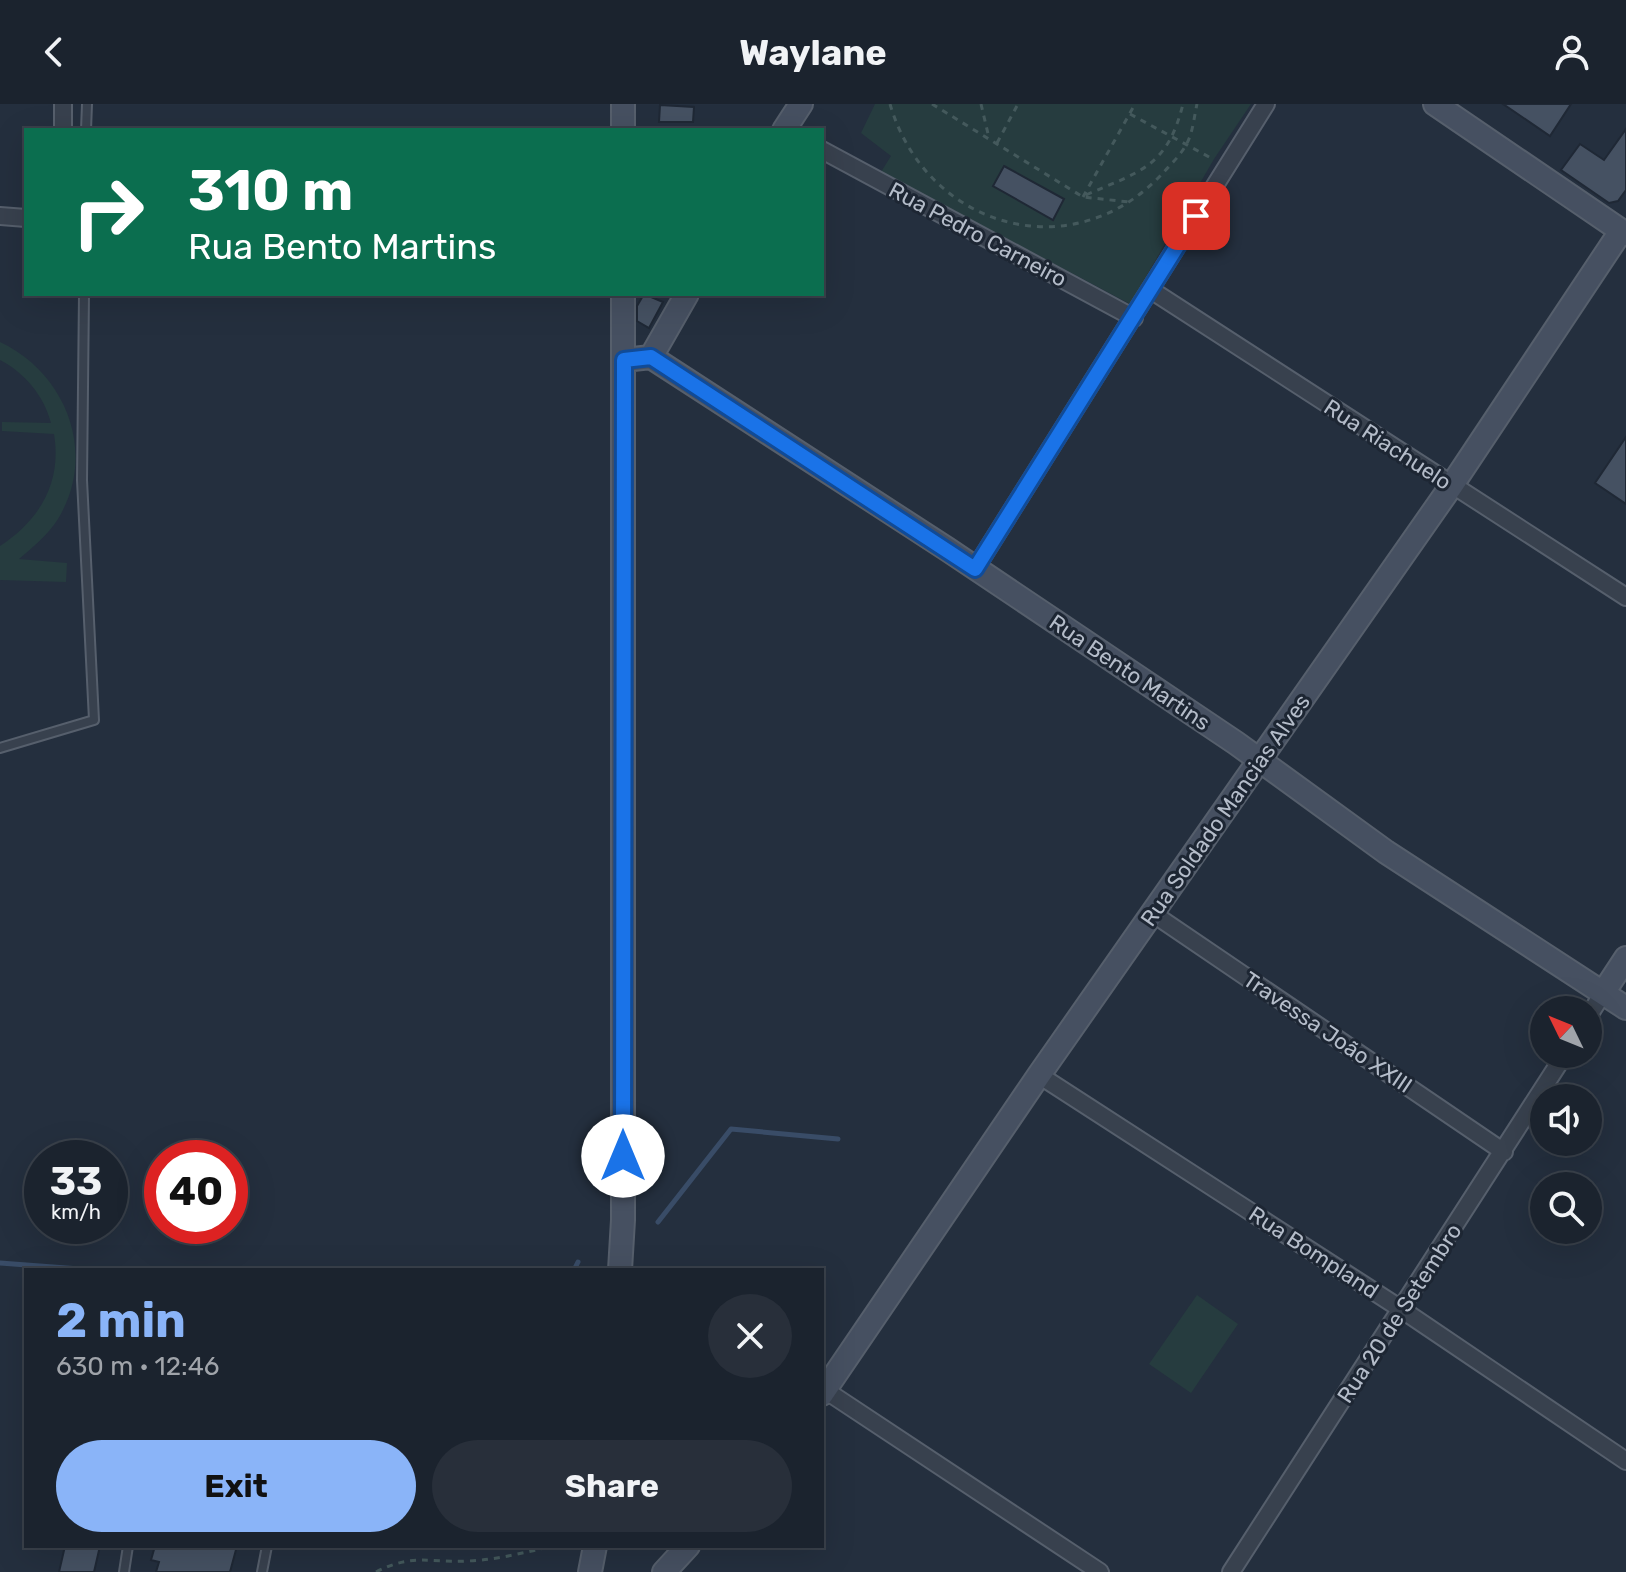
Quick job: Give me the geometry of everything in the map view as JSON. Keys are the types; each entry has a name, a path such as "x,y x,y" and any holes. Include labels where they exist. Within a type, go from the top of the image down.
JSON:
{"street":[{"path":"63,104 63,128"},
{"path":"623,104 623,128"},
{"path":"786,128 801,104"},
{"path":"975,569 1266,104"},
{"path":"1435,104 1624,230"},
{"name":"Rua Pedro Carneiro","path":"824,151 1134,318"},
{"path":"0,216 24,218"},
{"name":"Rua Soldado Mancias Alves","path":"824,1392 1039,1075 1452,485 1624,230"},
{"name":"Rua Riachuelo","path":"1151,290 1626,597"},
{"path":"620,1268 623,1220 623,296"},
{"path":"624,360 651,357 686,296"},
{"name":"Rua Bento Martins","path":"651,357 975,569 1260,761 1386,852 1626,1008"},
{"name":"Travessa João XXIII","path":"1152,913 1504,1152"},
{"path":"1601,996 1626,958"},
{"name":"Rua 20 de Setembro","path":"1231,1572 1556,1068"},
{"name":"Rua Bompland","path":"1039,1075 1401,1309 1626,1461"},
{"path":"824,1392 1100,1572"},
{"path":"590,1572 595,1548"},
{"path":"664,1572 686,1548"}],"lane":[{"path":"86,128 87,104"},
{"path":"0,748 94,720 82,480 84,296"},
{"path":"124,1572 128,1548"},
{"path":"262,1572 267,1548"}],"path":[{"path":"890,104 915,160 935,183 958,201 985,215 1014,224 1044,226 1073,224 1102,216 1129,202 1151,185 1186,145 1197,104"},
{"path":"932,104 1083,197 1129,202"},
{"path":"981,104 986,132 997,144"},
{"path":"997,144 1018,104"},
{"path":"1083,197 1135,104"},
{"path":"1083,197 1132,178 1157,159 1172,136 1183,104"},
{"path":"1130,114 1226,167"},
{"path":"376,1572 395,1562 424,1558 465,1562 545,1548"}],"green space":[{"path":"875,104 1251,104 1214,159 1130,304 881,172 891,156 861,133"},
{"path":"0,342 43,373 69,417 75,442 75,468 70,494 54,525 19,559 67,563 66,582 0,580 0,546 37,512 51,484 56,452 54,434 2,431 2,422 51,423 44,404 32,386 0,360"},
{"path":"1197,1295 1238,1324 1191,1393 1149,1364"}],"building":[{"path":"1503,104 1571,104 1550,136"},
{"path":"660,105 694,107 693,122 659,122"},
{"path":"1626,129 1626,190 1618,201 1609,203 1561,170 1580,144 1604,160"},
{"path":"1004,166 1064,199 1053,220 993,186"},
{"path":"643,296 663,302 649,328 637,321 637,306"},
{"path":"1626,437 1626,504 1595,483"},
{"path":"65,1548 100,1548 94,1572 59,1572"},
{"path":"154,1548 236,1548 230,1572 156,1572 159,1562 151,1560"}],"waterway":[{"path":"658,1222 731,1129 838,1139"},
{"path":"575,1268 578,1262"},
{"path":"0,1263 66,1268"}],"route":[{"path":"623,1156 624,360 651,357 975,569 1196,216"}]}
